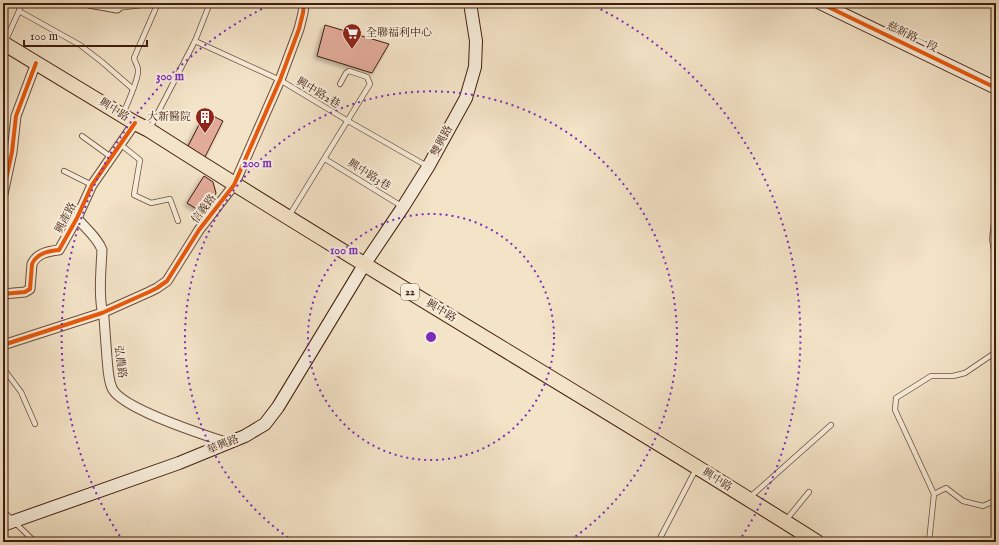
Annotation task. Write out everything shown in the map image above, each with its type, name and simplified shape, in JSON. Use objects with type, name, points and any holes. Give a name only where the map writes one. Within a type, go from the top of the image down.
[{"type":"main road","name":"雙興路","points":[[364,265],[428,167],[466,98],[475,67],[476,41],[470,3]]},
{"type":"main road","name":"慈新路一段","points":[[820,3],[996,88]]},
{"type":"main road","name":"興中路","points":[[4,43],[135,123],[149,130],[234,185],[697,467],[817,542]]},
{"type":"main road","name":"華興路","points":[[9,523],[179,463],[245,436],[264,424],[278,408],[364,265]]},
{"type":"street","points":[[89,3],[117,8]]},
{"type":"street","name":"信義路","points":[[3,345],[102,313],[158,288],[167,281],[199,230],[234,185],[280,80],[299,29],[304,3]]},
{"type":"street","points":[[3,194],[12,152],[16,116],[36,63]]},
{"type":"street","name":"興產路","points":[[3,294],[25,292],[30,289],[32,264],[34,260],[47,252],[59,250],[77,218],[92,185],[135,123]]},
{"type":"street","name":"弘農路","points":[[77,218],[96,240],[102,250],[100,288],[109,378],[112,390],[123,401],[143,411],[165,421],[228,443]]},
{"type":"lane","points":[[4,43],[19,11],[21,3]]},
{"type":"lane","points":[[117,8],[158,3],[210,4],[195,41],[149,130]]},
{"type":"lane","points":[[123,115],[138,72],[138,65],[134,61],[134,58],[158,3]]},
{"type":"lane","points":[[19,11],[80,45],[133,89]]},
{"type":"lane","name":"興中路2巷","points":[[195,41],[280,80],[428,167]]},
{"type":"lane","points":[[288,217],[370,84],[366,77],[349,71],[346,73],[340,84]]},
{"type":"lane","points":[[82,136],[111,157]]},
{"type":"lane","points":[[120,144],[140,160],[134,195],[151,203],[170,198],[178,221]]},
{"type":"lane","name":"興中路3巷","points":[[325,159],[403,207]]},
{"type":"lane","points":[[64,171],[92,185]]},
{"type":"lane","points":[[996,208],[992,239],[996,262]]},
{"type":"lane","points":[[929,542],[934,494],[895,410],[896,398],[931,376],[953,376],[965,373],[996,352]]},
{"type":"lane","points":[[3,368],[21,392],[35,424]]},
{"type":"lane","points":[[747,499],[832,425]]},
{"type":"lane","points":[[658,542],[697,467]]},
{"type":"lane","points":[[934,494],[946,488],[963,501],[983,506],[996,499]]},
{"type":"lane","points":[[785,522],[809,492]]},
{"type":"lane","points":[[3,510],[9,523],[35,542]]},
{"type":"building","name":"全聯福利中心","points":[[325,25],[389,44],[372,73],[317,56]]},
{"type":"building","name":"大新醫院","points":[[211,115],[223,121],[205,157],[187,148],[201,121],[208,119]]},
{"type":"building","points":[[204,176],[213,182],[216,193],[205,214],[187,203]]},
{"type":"cycle path","points":[[3,345],[102,313],[149,292],[167,281],[199,230],[234,185],[280,80],[299,29],[304,3]]},
{"type":"cycle path","points":[[820,3],[996,88]]},
{"type":"cycle path","points":[[3,194],[12,152],[16,116],[36,63]]},
{"type":"cycle path","points":[[3,294],[25,292],[30,289],[32,264],[34,260],[44,253],[59,250],[77,218],[92,185],[135,123]]},
{"type":"place","name":"全聯福利中心","points":[[352,50]]},
{"type":"place","name":"大新醫院","points":[[205,134]]}]
